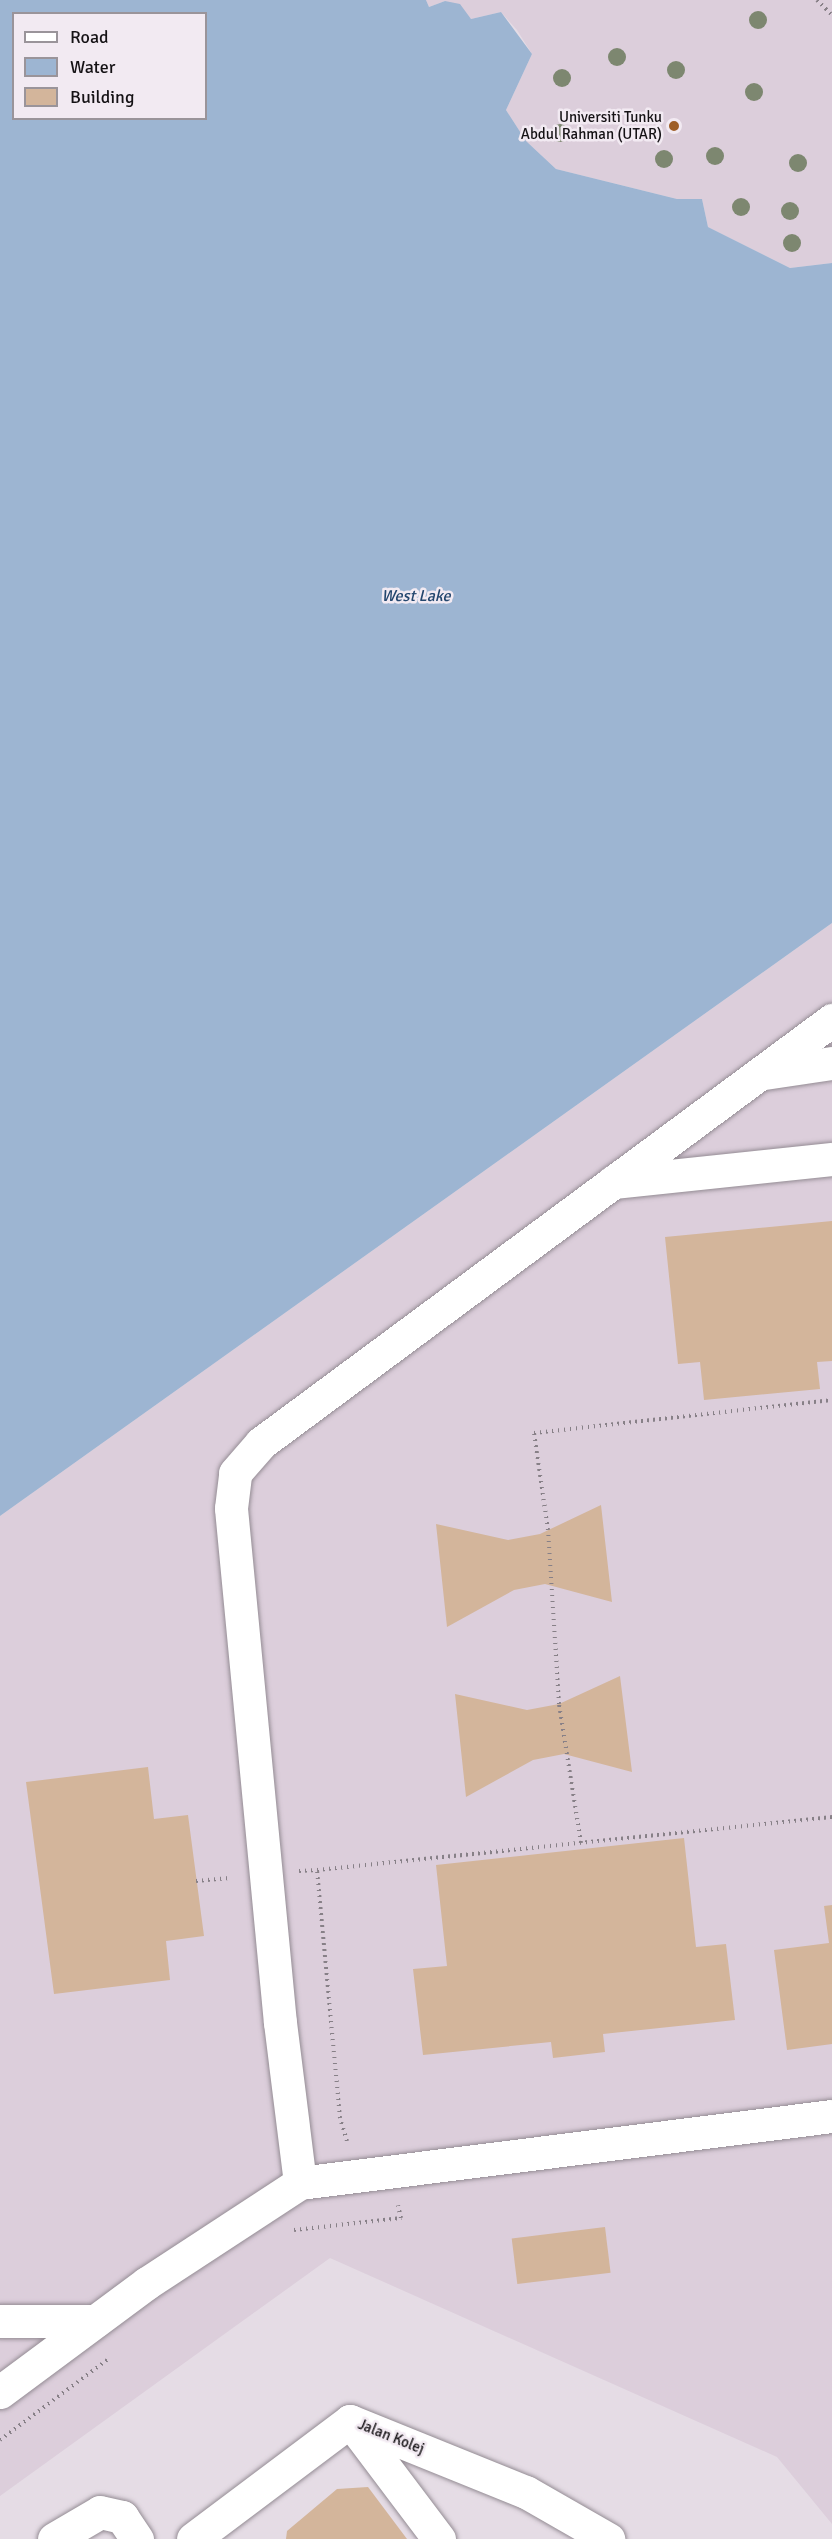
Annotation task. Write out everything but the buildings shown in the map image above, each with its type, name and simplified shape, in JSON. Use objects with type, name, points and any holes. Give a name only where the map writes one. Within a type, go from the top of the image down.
[{"type":"street","points":[[300,2183],[279,2023],[231,1508],[235,1473],[261,1443],[832,1020]]},
{"type":"street","points":[[760,1073],[832,1062]]},
{"type":"street","points":[[613,1182],[832,1160]]},
{"type":"street","points":[[0,2392],[95,2321],[300,2183],[832,2116]]},
{"type":"street","points":[[0,2321],[95,2321]]},
{"type":"street","points":[[350,2421],[439,2539]]},
{"type":"street","name":"Jalan Kolej","points":[[195,2539],[350,2421],[526,2492],[608,2539]]},
{"type":"street","points":[[54,2539],[100,2512],[122,2517],[137,2539]]},
{"type":"path","points":[[817,0],[832,15]]},
{"type":"path","points":[[580,1843],[559,1704],[548,1530],[534,1433],[832,1400]]},
{"type":"path","points":[[289,2231],[401,2218],[386,2161],[360,2156],[353,2150],[340,2118],[316,1870],[832,1817]]},
{"type":"path","points":[[0,2440],[115,2354]]},
{"type":"shaded area","name":"Universiti Tunku Abdul Rahman (UTAR)","points":[[426,0],[832,0],[832,263],[790,268],[708,227],[702,199],[677,199],[556,169],[526,141],[506,110],[532,54],[517,30],[501,12],[471,19],[445,1],[429,7]]},
{"type":"shaded area","points":[[832,923],[832,2524],[777,2457],[330,2258],[0,2496],[0,1516]]},
{"type":"water","name":"West Lake","points":[[0,0],[426,0],[429,7],[445,1],[460,4],[471,19],[501,12],[532,54],[506,110],[526,141],[556,169],[677,199],[702,199],[708,227],[790,268],[832,263],[832,923],[0,1516]]},
{"type":"place","name":"Universiti Tunku Abdul Rahman (UTAR)","points":[[674,126]]}]
